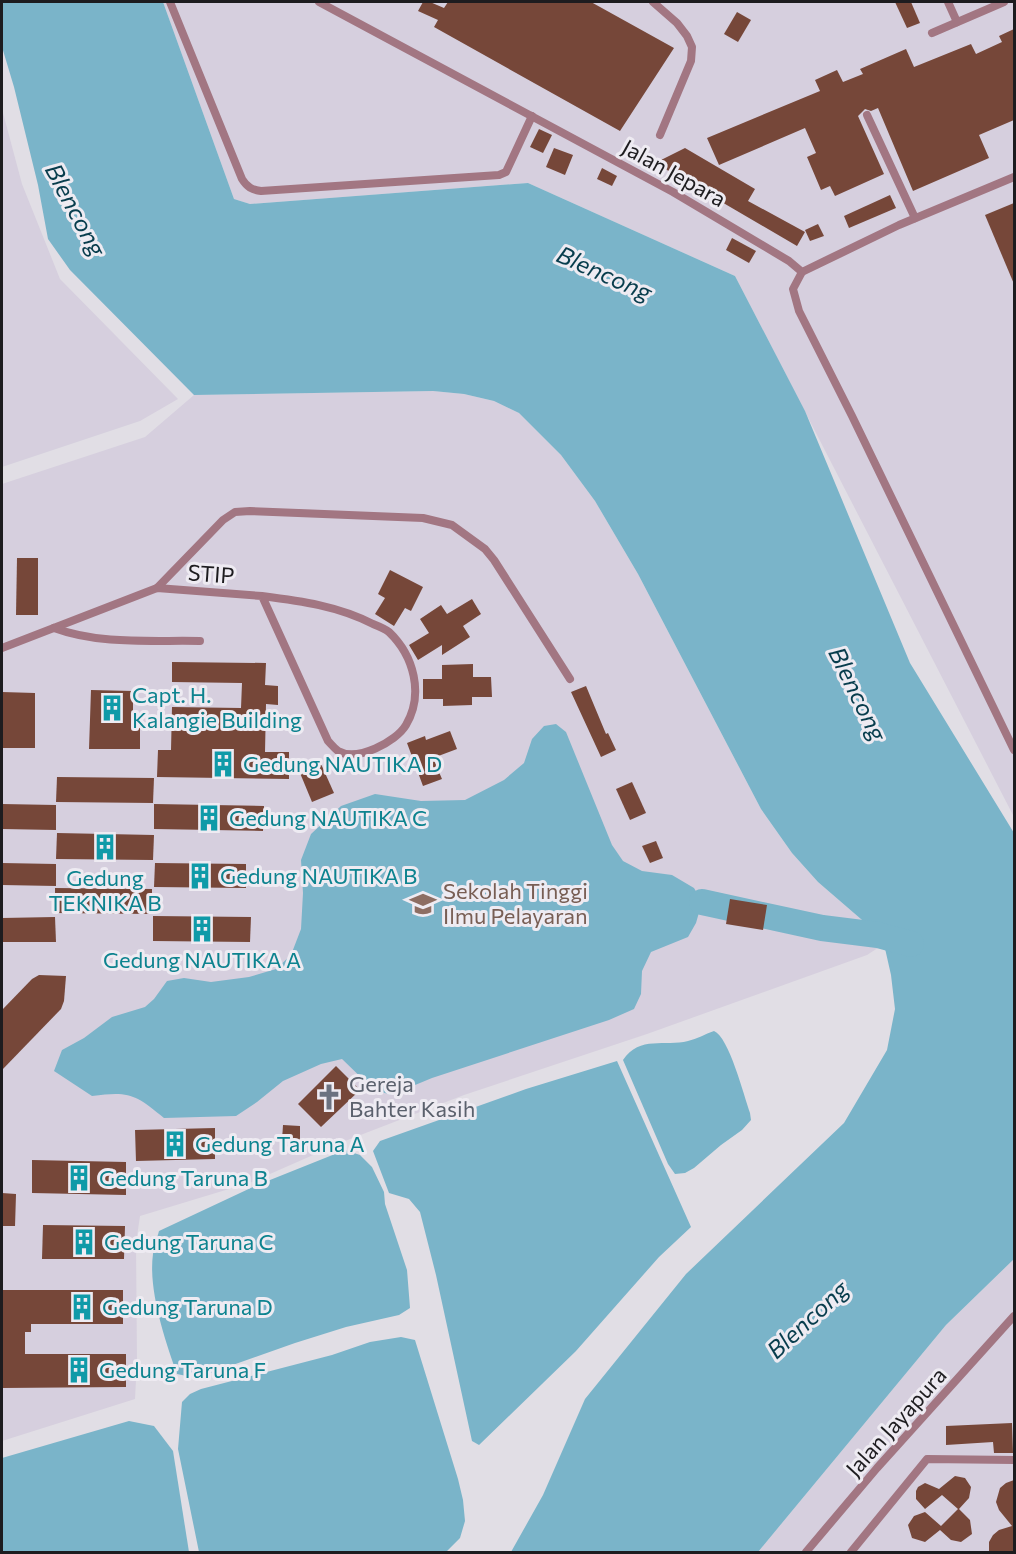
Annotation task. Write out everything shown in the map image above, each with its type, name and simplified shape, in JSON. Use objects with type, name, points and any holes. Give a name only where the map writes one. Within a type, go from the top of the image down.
[{"type":"lane","points":[[170,2],[242,179],[253,190],[499,175],[506,172],[532,116]]},
{"type":"lane","name":"Jalan Jepara","points":[[319,2],[673,192],[789,261],[802,272]]},
{"type":"lane","points":[[653,2],[677,23],[692,47],[691,61],[660,135]]},
{"type":"lane","points":[[948,2],[957,22]]},
{"type":"lane","points":[[932,33],[1004,2]]},
{"type":"lane","points":[[867,115],[915,218]]},
{"type":"lane","points":[[1014,177],[915,218],[802,272],[793,289],[799,311],[1014,750]]},
{"type":"lane","points":[[157,588],[223,520],[235,512],[250,510],[317,512],[433,520],[452,525],[485,549],[505,575],[570,679]]},
{"type":"lane","name":"STIP","points":[[2,648],[157,588],[262,596],[333,607],[388,631],[404,651],[414,671],[416,690],[414,703],[407,724],[397,736],[382,746],[364,752],[340,752],[333,747],[328,741],[262,596]]},
{"type":"lane","points":[[54,628],[75,636],[100,639],[200,641]]},
{"type":"lane","name":"Jalan Jayapura","points":[[806,1552],[1014,1317]]},
{"type":"lane","points":[[851,1552],[927,1459],[1014,1460]]},
{"type":"shaded area","points":[[163,2],[1014,2],[1014,817],[735,276],[528,183],[250,204],[234,199]]},
{"type":"shaded area","points":[[2,109],[22,184],[60,279],[178,399],[140,421],[2,467]]},
{"type":"shaded area","name":"Sekolah Tinggi Ilmu Pelayaran","points":[[433,391],[464,394],[494,401],[519,413],[561,455],[595,501],[638,574],[761,809],[792,853],[818,882],[869,926],[884,944],[867,955],[647,1034],[464,1095],[345,1141],[252,1182],[140,1216],[136,1243],[135,1399],[2,1441],[2,484],[145,437],[194,395]]},
{"type":"shaded area","points":[[1014,1259],[1014,1552],[758,1552],[946,1325]]},
{"type":"water","name":"Blencong","points":[[2,2],[163,2],[234,199],[250,204],[528,183],[735,276],[805,411],[910,663],[1014,833],[1014,1259],[946,1325],[758,1552],[511,1552],[543,1495],[585,1399],[686,1274],[844,1123],[887,1050],[895,1009],[884,944],[869,926],[818,882],[792,853],[761,809],[638,574],[595,501],[561,455],[519,413],[494,401],[464,394],[433,391],[194,395],[70,270],[48,239],[38,185],[2,47]]},
{"type":"water","points":[[556,724],[566,732],[612,845],[623,861],[642,871],[672,875],[694,888],[702,902],[696,923],[688,937],[651,952],[642,971],[641,994],[634,1009],[609,1020],[432,1078],[391,1095],[373,1089],[342,1059],[321,1064],[283,1081],[236,1116],[164,1118],[131,1096],[115,1094],[92,1096],[54,1071],[62,1050],[84,1038],[112,1017],[145,1007],[167,981],[184,978],[211,982],[249,977],[276,969],[291,955],[301,929],[303,893],[301,860],[311,834],[341,806],[375,794],[421,801],[465,800],[504,780],[524,763],[532,739],[544,726]]},
{"type":"water","points":[[714,1031],[720,1036],[730,1055],[751,1120],[742,1130],[694,1168],[685,1173],[675,1174],[668,1164],[623,1060],[637,1047],[653,1043],[679,1043]]},
{"type":"water","points":[[617,1061],[691,1227],[659,1257],[576,1351],[479,1445],[472,1441],[420,1212],[409,1199],[389,1193],[373,1151],[380,1141],[526,1089]]},
{"type":"water","points":[[345,1150],[360,1155],[372,1167],[384,1192],[385,1204],[407,1270],[410,1308],[399,1315],[346,1327],[196,1378],[177,1374],[155,1299],[152,1268],[159,1231],[255,1186]]},
{"type":"water","points":[[401,1337],[415,1340],[458,1479],[465,1521],[460,1538],[446,1552],[199,1552],[178,1449],[182,1402],[190,1394],[201,1389],[332,1355],[370,1342]]},
{"type":"water","points":[[129,1421],[154,1426],[173,1451],[189,1552],[2,1552],[2,1458]]},
{"type":"building","points":[[423,2],[430,2],[444,8],[448,2],[591,2],[674,48],[620,131],[434,27],[438,20],[418,11]]},
{"type":"building","points":[[895,2],[911,2],[920,23],[907,28]]},
{"type":"building","points":[[737,12],[751,20],[738,42],[724,34]]},
{"type":"building","points":[[1014,29],[1014,120],[979,135],[989,158],[913,191],[878,108],[871,111],[865,109],[858,116],[884,174],[835,196],[830,186],[821,190],[807,157],[816,153],[805,128],[719,165],[707,138],[820,91],[815,80],[837,70],[843,82],[863,74],[860,69],[906,49],[914,67],[971,44],[976,54],[1002,42],[999,36]]},
{"type":"building","points":[[539,129],[552,135],[543,153],[530,147]]},
{"type":"building","points":[[554,148],[573,155],[565,175],[546,167]]},
{"type":"building","points":[[685,148],[755,189],[748,201],[805,232],[797,246],[655,163]]},
{"type":"building","points":[[602,168],[617,176],[612,186],[597,179]]},
{"type":"building","points":[[890,195],[896,208],[849,228],[844,216]]},
{"type":"building","points":[[1014,203],[1014,284],[985,215]]},
{"type":"building","points":[[818,224],[824,236],[810,241],[805,230]]},
{"type":"building","points":[[732,238],[756,251],[749,263],[726,250]]},
{"type":"building","points":[[17,558],[38,558],[38,615],[16,615]]},
{"type":"building","points":[[390,570],[423,587],[411,611],[405,608],[394,626],[375,614],[385,598],[378,594]]},
{"type":"building","points":[[472,599],[481,614],[463,626],[470,637],[442,655],[442,645],[418,660],[409,645],[429,633],[420,619],[441,605],[447,614]]},
{"type":"building","points":[[172,662],[266,663],[265,685],[278,686],[278,705],[266,704],[265,752],[289,752],[289,779],[157,777],[158,750],[171,750],[172,707],[241,708],[242,683],[172,682]]},
{"type":"building","points":[[473,664],[473,677],[491,677],[492,697],[472,697],[472,705],[443,706],[443,699],[423,699],[423,679],[442,679],[442,665]]},
{"type":"building","points":[[586,686],[606,734],[608,733],[616,750],[601,757],[571,692]]},
{"type":"building","name":"Capt. H. Kalangie Building","points":[[91,690],[133,691],[133,724],[140,725],[140,749],[89,749]]},
{"type":"building","points":[[2,692],[35,693],[35,748],[2,748]]},
{"type":"building","points":[[450,731],[457,749],[433,758],[442,779],[423,786],[407,743],[425,736],[426,740]]},
{"type":"building","points":[[321,764],[334,793],[312,802],[300,773]]},
{"type":"building","points":[[57,777],[154,778],[153,803],[56,802]]},
{"type":"building","points":[[632,782],[646,813],[630,820],[616,789]]},
{"type":"building","points":[[2,804],[56,805],[56,830],[2,829]]},
{"type":"building","name":"Gedung NAUTIKA C","points":[[154,804],[264,806],[263,831],[154,829]]},
{"type":"building","name":"Gedung TEKNIKA B","points":[[57,833],[154,835],[153,860],[56,859]]},
{"type":"building","points":[[656,841],[663,858],[650,863],[642,846]]},
{"type":"building","points":[[2,863],[56,864],[56,886],[2,885]]},
{"type":"building","name":"Gedung NAUTIKA B","points":[[155,863],[246,864],[246,888],[154,887]]},
{"type":"building","points":[[55,888],[152,889],[152,914],[55,913]]},
{"type":"building","points":[[730,899],[767,905],[763,930],[726,924]]},
{"type":"building","name":"Gedung NAUTIKA A","points":[[153,916],[251,917],[250,942],[153,941]]},
{"type":"building","points":[[55,917],[56,942],[2,942],[2,918]]},
{"type":"building","points":[[39,975],[66,976],[61,1009],[2,1070],[2,1010],[32,979]]},
{"type":"building","name":"Gereja Bahter Kasih","points":[[336,1066],[360,1090],[321,1127],[298,1104]]},
{"type":"building","points":[[283,1125],[300,1126],[300,1140],[282,1140]]},
{"type":"building","name":"Gedung Taruna A","points":[[215,1128],[215,1159],[136,1161],[135,1130]]},
{"type":"building","name":"Gedung Taruna B","points":[[32,1160],[126,1162],[126,1195],[32,1193]]},
{"type":"building","points":[[2,1193],[16,1194],[15,1226],[2,1226]]},
{"type":"building","name":"Gedung Taruna C","points":[[43,1225],[125,1226],[124,1259],[42,1259]]},
{"type":"building","points":[[2,1290],[123,1290],[123,1324],[31,1324],[31,1332],[25,1332],[25,1354],[126,1354],[126,1387],[2,1388]]},
{"type":"building","points":[[1012,1423],[1013,1453],[994,1453],[993,1442],[946,1445],[946,1426]]},
{"type":"building","points":[[955,1476],[965,1478],[971,1487],[969,1498],[959,1509],[970,1520],[972,1534],[961,1542],[951,1540],[940,1530],[925,1542],[912,1538],[908,1525],[914,1516],[925,1512],[941,1526],[958,1509],[942,1495],[925,1509],[916,1499],[918,1487],[925,1483],[939,1489]]},
{"type":"building","points":[[1014,1480],[1014,1552],[989,1552],[989,1542],[993,1535],[999,1530],[1012,1526],[999,1510],[996,1502],[1000,1488]]},
{"type":"waterway","points":[[702,902],[822,928],[878,935],[911,944]]},
{"type":"place","name":"Capt. H. Kalangie Building","points":[[112,708]]},
{"type":"place","name":"Gedung NAUTIKA D","points":[[223,764]]},
{"type":"place","name":"Gedung NAUTIKA C","points":[[209,818]]},
{"type":"place","name":"Gedung TEKNIKA B","points":[[105,847]]},
{"type":"place","name":"Gedung NAUTIKA B","points":[[200,876]]},
{"type":"place","name":"Sekolah Tinggi Ilmu Pelayaran","points":[[423,904]]},
{"type":"place","name":"Gedung NAUTIKA A","points":[[202,929]]},
{"type":"place","name":"Gereja Bahter Kasih","points":[[329,1097]]},
{"type":"place","name":"Gedung Taruna A","points":[[175,1144]]},
{"type":"place","name":"Gedung Taruna B","points":[[79,1178]]},
{"type":"place","name":"Gedung Taruna C","points":[[84,1242]]},
{"type":"place","name":"Gedung Taruna D","points":[[82,1307]]},
{"type":"place","name":"Gedung Taruna F","points":[[79,1370]]}]
